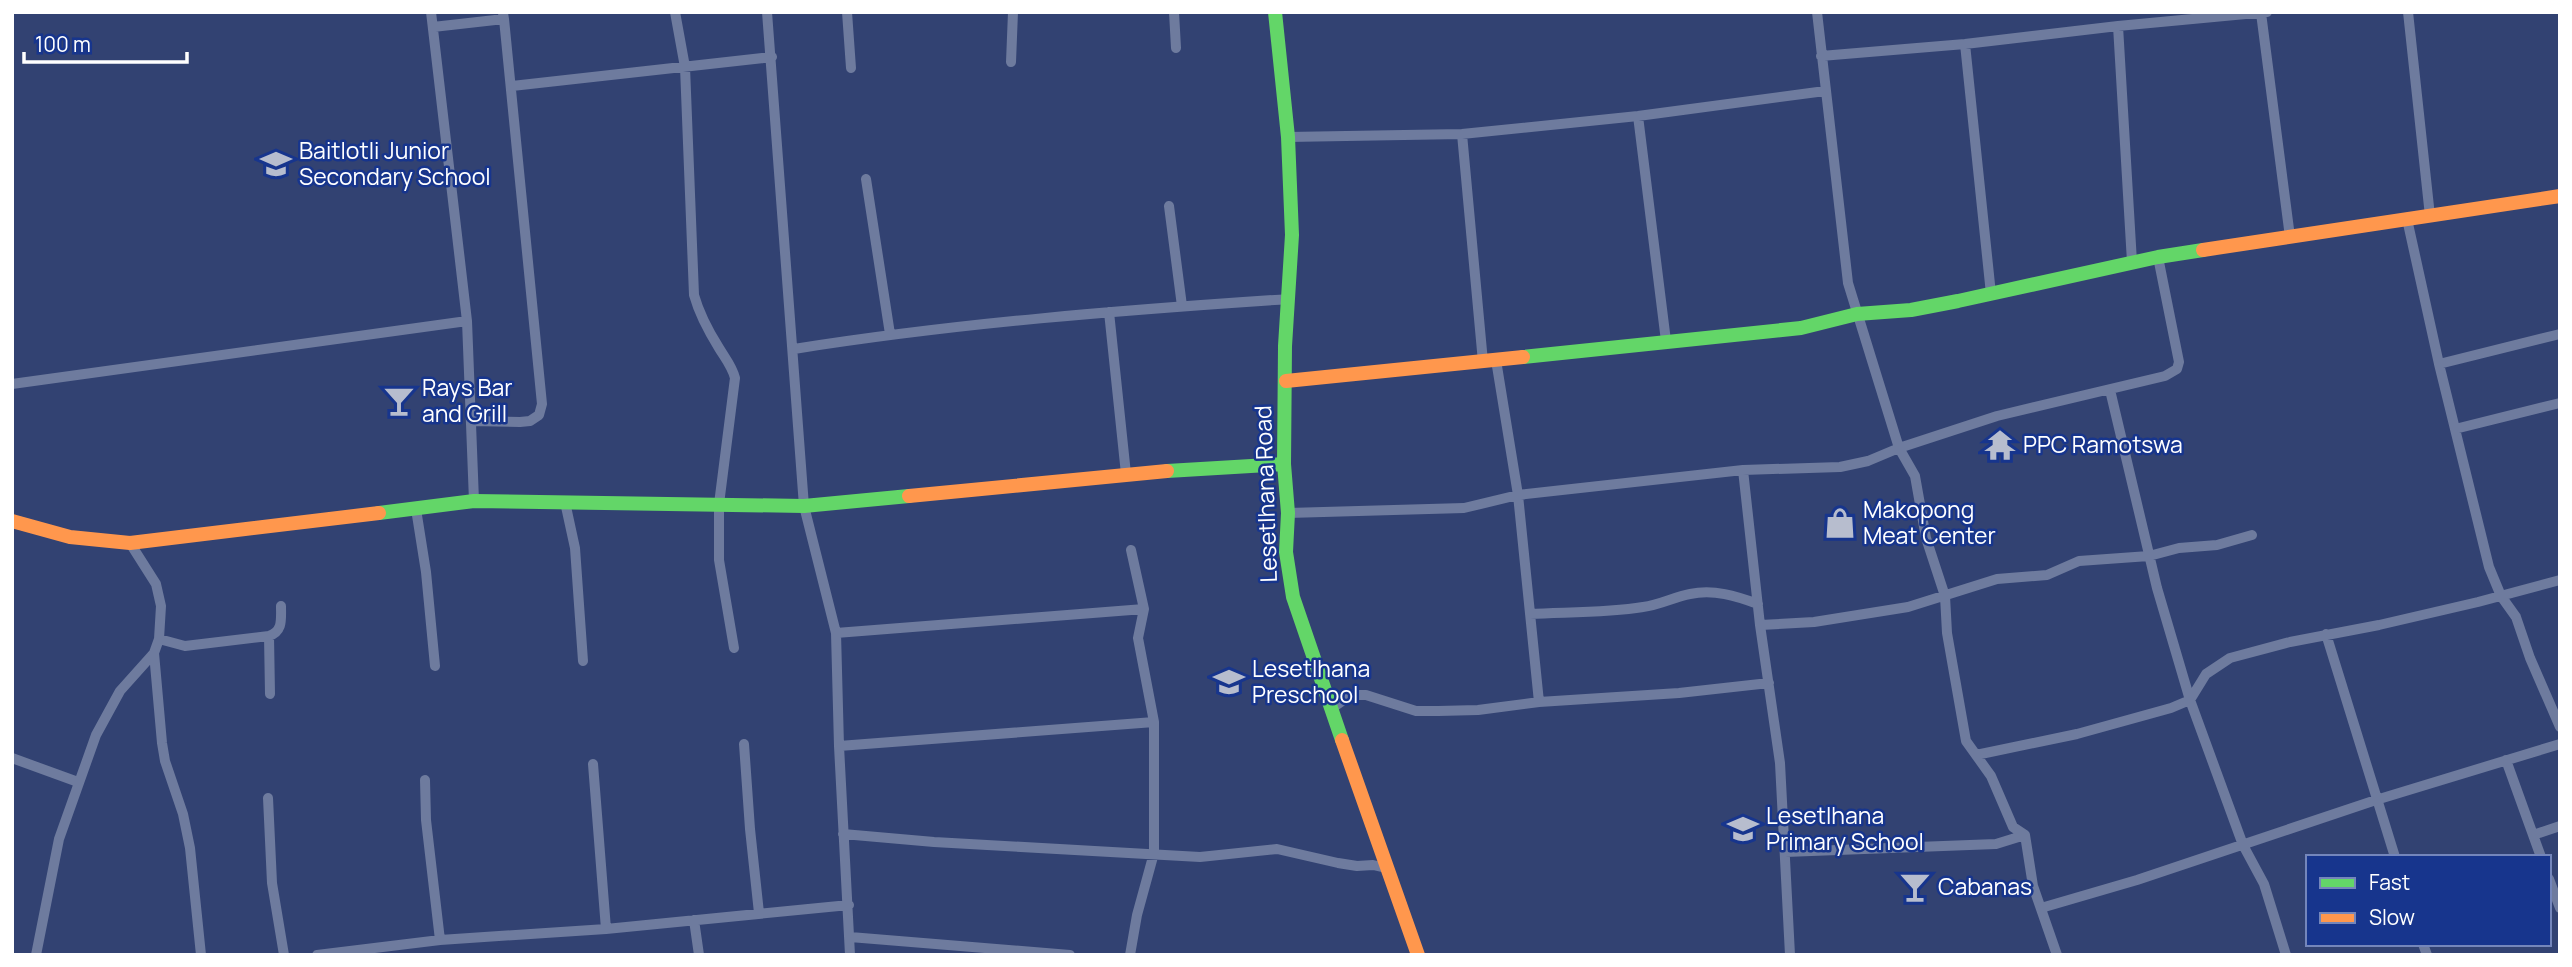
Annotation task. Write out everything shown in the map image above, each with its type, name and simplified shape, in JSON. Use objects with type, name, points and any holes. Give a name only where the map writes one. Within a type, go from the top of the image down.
[{"type":"street","points":[[431,12],[467,321],[474,501]]},
{"type":"street","points":[[675,12],[685,67],[694,295],[736,377],[719,504],[720,570],[734,648]]},
{"type":"street","points":[[767,12],[804,506],[836,633],[850,955]]},
{"type":"street","points":[[847,12],[851,68]]},
{"type":"street","points":[[1011,62],[1013,12]]},
{"type":"street","points":[[1174,12],[1176,48]]},
{"type":"street","name":"Lesetlhana Road","points":[[1275,12],[1288,137],[1292,235],[1285,346],[1284,464],[1288,513],[1286,552],[1293,597],[1418,955]]},
{"type":"street","points":[[1816,12],[1846,268],[1857,314],[1899,448],[1915,476],[1926,538],[1945,596],[1947,633],[1962,730],[1966,741],[1991,776],[2012,827],[2025,835],[2033,886],[2057,955]]},
{"type":"street","points":[[1821,56],[1965,44],[2267,12]]},
{"type":"street","points":[[2408,12],[2430,216]]},
{"type":"street","points":[[2261,13],[2290,237]]},
{"type":"street","points":[[433,27],[503,16],[512,86],[542,404],[539,415],[530,421],[472,421]]},
{"type":"street","points":[[2119,26],[2132,262]]},
{"type":"street","points":[[1965,44],[1991,294]]},
{"type":"street","points":[[512,86],[772,57]]},
{"type":"street","points":[[1288,137],[1462,134],[1638,116],[1825,91]]},
{"type":"street","points":[[1638,116],[1666,341]]},
{"type":"street","points":[[1462,134],[1490,361],[1518,495],[1539,702]]},
{"type":"street","points":[[866,178],[890,334]]},
{"type":"street","points":[[1286,381],[1801,328],[1857,314],[1911,310],[2158,257],[2560,196]]},
{"type":"street","points":[[1169,206],[1182,306]]},
{"type":"street","points":[[2407,219],[2439,364],[2489,567],[2501,596],[2516,617],[2530,658],[2560,727]]},
{"type":"street","points":[[1288,513],[1464,508],[1518,495],[1743,470],[1840,467],[1868,461],[1997,416],[2165,376],[2177,369],[2179,362],[2158,257]]},
{"type":"street","points":[[794,349],[890,334],[1109,312],[1289,299]]},
{"type":"street","points":[[1109,312],[1126,474]]},
{"type":"street","points":[[12,384],[467,321]]},
{"type":"street","points":[[2439,364],[2560,334]]},
{"type":"street","points":[[2110,390],[2149,556],[2190,700],[2242,845],[2264,884],[2286,955]]},
{"type":"street","points":[[2455,429],[2560,403]]},
{"type":"street","points":[[12,521],[53,535],[88,541],[130,543],[474,501],[804,506],[1126,474],[1284,464]]},
{"type":"street","points":[[1743,470],[1760,625],[1780,763],[1790,955]]},
{"type":"street","points":[[565,502],[575,548],[583,661]]},
{"type":"street","points":[[416,509],[436,666]]},
{"type":"street","points":[[1760,625],[1857,616],[1908,607],[1997,579],[2047,575],[2082,560],[2149,556],[2179,548],[2217,545],[2252,535]]},
{"type":"street","points":[[36,955],[59,839],[78,782],[108,710],[120,691],[154,653],[159,639],[161,606],[156,584],[130,543]]},
{"type":"street","points":[[1130,955],[1137,915],[1154,853],[1154,722],[1138,638],[1143,608],[1131,550]]},
{"type":"street","points":[[1976,755],[2153,715],[2190,700],[2206,674],[2230,658],[2326,634],[2379,625],[2560,580]]},
{"type":"street","points":[[1530,614],[1642,608],[1666,603],[1687,594],[1708,592],[1734,595],[1758,604]]},
{"type":"street","points":[[159,639],[185,646],[269,636],[276,633],[280,627],[281,606]]},
{"type":"street","points":[[836,633],[1143,608]]},
{"type":"street","points":[[2326,634],[2394,855]]},
{"type":"street","points":[[269,636],[270,694]]},
{"type":"street","points":[[154,653],[162,743],[190,848],[198,950],[201,955]]},
{"type":"street","points":[[1331,709],[1351,695],[1366,695],[1416,711],[1478,710],[1539,702],[1679,693],[1769,683]]},
{"type":"street","points":[[839,746],[1154,722]]},
{"type":"street","points":[[744,744],[759,913]]},
{"type":"street","points":[[2041,908],[2137,880],[2376,800],[2560,744]]},
{"type":"street","points":[[12,758],[78,782]]},
{"type":"street","points":[[2506,761],[2540,855]]},
{"type":"street","points":[[593,764],[606,929]]},
{"type":"street","points":[[425,780],[426,820],[440,940]]},
{"type":"street","points":[[268,798],[272,883],[284,955]]},
{"type":"street","points":[[2533,835],[2560,826]]},
{"type":"street","points":[[843,834],[1212,857],[1277,849],[1338,863],[1373,865],[1386,869]]},
{"type":"street","points":[[1785,852],[1996,844],[2025,835]]},
{"type":"street","points":[[2551,884],[2560,908]]},
{"type":"street","points":[[317,955],[408,949],[440,940],[606,929],[849,905]]},
{"type":"street","points":[[694,920],[699,955]]},
{"type":"street","points":[[850,937],[1070,955]]},
{"type":"traffic: fast","points":[[1275,12],[1288,137],[1292,235],[1285,346],[1284,464],[1288,513],[1286,552],[1293,597],[1342,740]]},
{"type":"traffic: fast","points":[[1523,357],[1801,328],[1857,314],[1911,310],[1958,301],[2158,257],[2203,250]]},
{"type":"traffic: fast","points":[[1167,471],[1284,464]]},
{"type":"traffic: fast","points":[[379,513],[474,501],[804,506],[909,496]]},
{"type":"traffic: slow","points":[[2203,250],[2560,196]]},
{"type":"traffic: slow","points":[[1286,381],[1523,357]]},
{"type":"traffic: slow","points":[[909,496],[1167,471]]},
{"type":"traffic: slow","points":[[12,521],[70,537],[130,543],[379,513]]},
{"type":"traffic: slow","points":[[1342,740],[1418,955]]},
{"type":"place","name":"Baitlotli Junior Secondary School","points":[[276,164]]},
{"type":"place","name":"Rays Bar and Grill","points":[[399,401]]},
{"type":"place","name":"PPC Ramotswa","points":[[2000,445]]},
{"type":"place","name":"Makopong Meat Center","points":[[1840,523]]},
{"type":"place","name":"Lesetlhana Preschool","points":[[1229,682]]},
{"type":"place","name":"Lesetlhana Primary School","points":[[1743,829]]},
{"type":"place","name":"Cabanas","points":[[1915,887]]}]
